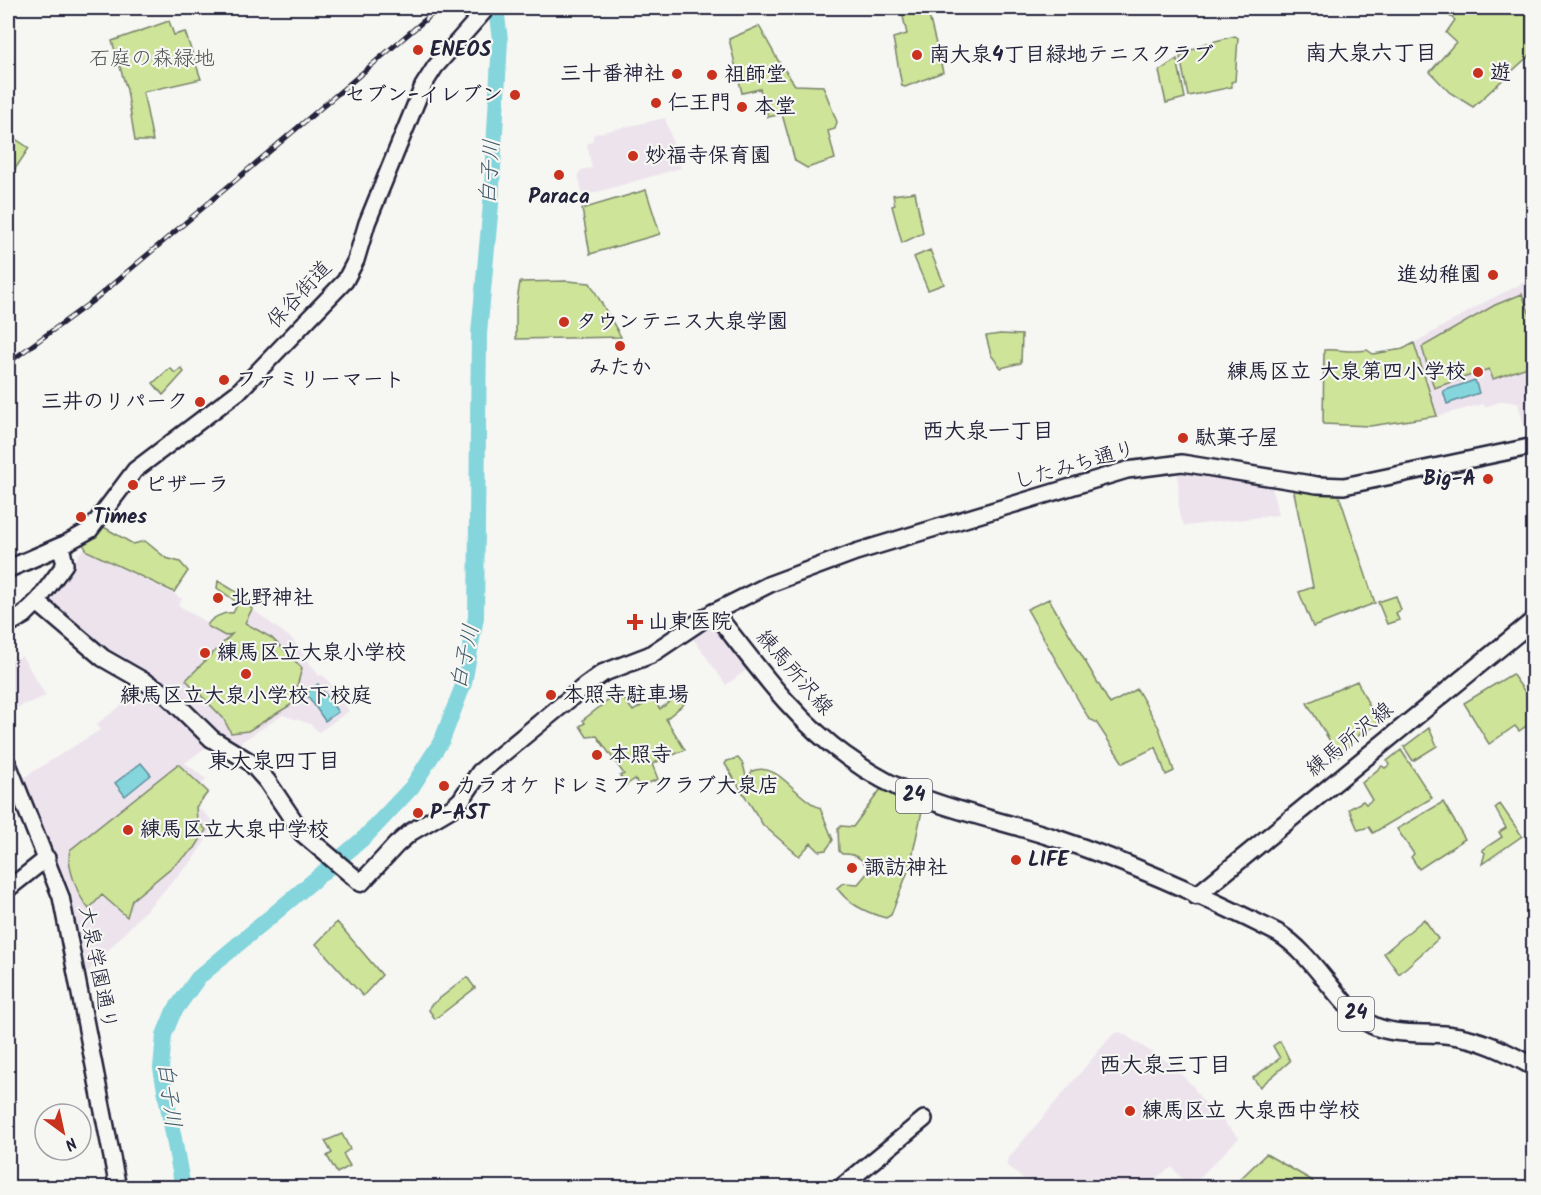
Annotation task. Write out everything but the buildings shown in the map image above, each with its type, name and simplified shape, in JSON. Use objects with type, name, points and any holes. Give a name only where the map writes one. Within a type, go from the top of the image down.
[{"type":"main road","points":[[8,569],[61,546]]},
{"type":"main road","points":[[8,624],[24,615],[37,602],[103,658],[166,694],[212,739],[250,762],[267,781],[302,833],[361,883],[396,845],[457,804],[480,772],[585,686],[603,673],[650,655],[714,612]]},
{"type":"main road","name":"練馬所沢線","points":[[714,612],[795,713],[826,742],[866,770],[926,801],[1078,846],[1288,938],[1306,953],[1355,1012],[1369,1024],[1391,1030],[1466,1038],[1500,1049],[1533,1067]]},
{"type":"main road","name":"練馬所沢線","points":[[1196,896],[1533,620]]},
{"type":"street","name":"保谷街道","points":[[61,546],[90,530],[127,478],[141,464],[238,392],[345,281],[355,261],[367,223],[423,86],[441,59],[487,8]]},
{"type":"street","name":"したみち通り","points":[[714,612],[771,584],[856,552],[1127,470],[1182,463],[1317,485],[1344,486],[1533,446]]},
{"type":"street","points":[[37,602],[65,564],[61,546]]},
{"type":"street","name":"大泉学園通り","points":[[8,764],[47,858],[65,912],[118,1188]]},
{"type":"street","points":[[8,889],[47,858]]},
{"type":"street","points":[[840,1188],[924,1119]]},
{"type":"shaded area","name":"妙福寺保育園","points":[[665,118],[681,168],[583,196],[578,174],[581,170],[592,168],[587,144],[592,142],[594,134]]},
{"type":"shaded area","name":"練馬区立 大泉第四小学校","points":[[1533,278],[1533,440],[1528,442],[1518,403],[1502,401],[1485,407],[1483,404],[1437,416],[1414,343],[1485,302]]},
{"type":"shaded area","points":[[1183,468],[1271,483],[1278,515],[1185,526],[1179,515],[1178,473]]},
{"type":"shaded area","name":"練馬区立大泉小学校","points":[[83,549],[174,594],[182,599],[178,605],[207,623],[207,626],[250,616],[252,609],[292,639],[319,676],[323,675],[333,687],[349,711],[319,732],[310,724],[283,715],[235,746],[217,734],[172,691],[142,671],[115,658],[57,611],[50,596]]},
{"type":"shaded area","points":[[712,622],[749,668],[726,685],[690,634]]},
{"type":"shaded area","points":[[22,656],[46,696],[8,711],[8,662]]},
{"type":"shaded area","name":"練馬区立大泉中学校","points":[[144,688],[150,690],[209,745],[185,763],[206,779],[202,784],[210,792],[198,807],[216,824],[192,861],[87,973],[70,890],[23,778],[100,730],[97,724]]},
{"type":"shaded area","name":"練馬区立 大泉西中学校","points":[[1120,1032],[1169,1063],[1192,1085],[1202,1100],[1239,1138],[1191,1186],[1187,1185],[1172,1167],[1143,1187],[1034,1187],[1007,1166],[1007,1160],[1113,1034]]},
{"type":"green space","name":"南大泉4丁目緑地テニスクラブ","points":[[901,8],[927,8],[943,72],[905,87],[902,86],[893,38],[907,34]]},
{"type":"green space","points":[[1438,8],[1533,8],[1533,52],[1473,107],[1449,92],[1430,72],[1456,42],[1446,33],[1455,20]]},
{"type":"green space","name":"石庭の森緑地","points":[[169,21],[174,35],[185,32],[201,79],[143,92],[153,141],[135,141],[127,90],[112,41]]},
{"type":"green space","points":[[759,26],[795,85],[823,86],[837,122],[835,129],[828,131],[835,159],[807,168],[795,161],[782,114],[768,117],[760,89],[742,93],[729,39]]},
{"type":"green space","points":[[1235,36],[1238,38],[1235,81],[1231,82],[1232,87],[1188,96],[1180,57],[1200,45]]},
{"type":"green space","points":[[1177,59],[1185,98],[1166,103],[1159,71]]},
{"type":"green space","points":[[8,134],[29,148],[15,169],[8,166]]},
{"type":"green space","name":"タウンテニス大泉学園","points":[[646,190],[660,234],[590,254],[582,209]]},
{"type":"green space","points":[[915,192],[923,233],[902,243],[892,206],[895,205],[893,195]]},
{"type":"green space","points":[[930,250],[944,284],[928,290],[914,257]]},
{"type":"green space","name":"タウンテニス大泉学園","points":[[520,282],[590,283],[621,337],[516,339],[516,307]]},
{"type":"green space","points":[[1522,294],[1533,322],[1533,365],[1493,379],[1489,369],[1434,388],[1422,347],[1495,305]]},
{"type":"green space","points":[[1022,335],[1021,363],[1001,368],[991,355],[986,336]]},
{"type":"green space","points":[[1414,343],[1437,416],[1370,426],[1323,424],[1324,350],[1367,350],[1373,354],[1403,349]]},
{"type":"green space","points":[[170,368],[175,373],[181,368],[184,372],[163,395],[153,383]]},
{"type":"green space","points":[[1293,487],[1338,492],[1375,603],[1313,627],[1299,592],[1313,587]]},
{"type":"green space","points":[[102,526],[133,544],[145,541],[166,558],[180,562],[188,571],[174,592],[87,551],[83,544]]},
{"type":"green space","name":"練馬区立大泉小学校下校庭","points":[[218,581],[240,594],[252,609],[245,623],[272,638],[302,668],[296,690],[302,698],[248,731],[231,733],[223,718],[186,680],[232,634],[225,636],[207,626],[218,616],[233,613],[238,603],[217,588]]},
{"type":"green space","points":[[1396,596],[1401,610],[1396,613],[1399,620],[1387,624],[1378,602]]},
{"type":"green space","points":[[1049,599],[1110,704],[1137,689],[1159,728],[1174,771],[1166,775],[1156,747],[1123,763],[1096,722],[1089,719],[1027,609]]},
{"type":"green space","points":[[1512,674],[1533,703],[1533,721],[1519,731],[1515,726],[1489,744],[1464,703]]},
{"type":"green space","points":[[1357,681],[1375,717],[1381,720],[1366,733],[1364,730],[1339,756],[1307,703]]},
{"type":"green space","points":[[619,692],[633,711],[652,699],[660,709],[676,697],[684,704],[666,719],[685,750],[652,764],[658,779],[640,787],[635,779],[626,785],[620,776],[624,774],[597,736],[587,737],[580,726],[585,723],[583,720]]},
{"type":"green space","points":[[1429,728],[1437,746],[1413,761],[1404,747]]},
{"type":"green space","points":[[1401,750],[1432,798],[1373,833],[1369,827],[1358,830],[1349,809],[1363,801],[1366,804],[1372,800],[1362,783],[1382,766],[1385,768],[1389,765],[1387,761]]},
{"type":"green space","points":[[738,758],[743,764],[747,780],[752,771],[762,769],[770,771],[779,775],[820,808],[833,840],[826,850],[819,851],[811,843],[799,856],[763,825],[725,764],[727,761]]},
{"type":"green space","points":[[178,764],[208,792],[196,807],[197,820],[206,830],[195,848],[132,900],[127,917],[102,895],[89,909],[74,881],[70,850]]},
{"type":"green space","points":[[881,789],[919,806],[922,811],[910,866],[891,915],[886,918],[858,907],[837,888],[843,883],[858,884],[869,871],[858,858],[839,851],[838,829],[841,826],[853,827]]},
{"type":"green space","points":[[1443,802],[1465,839],[1419,869],[1411,857],[1414,854],[1397,829]]},
{"type":"green space","points":[[1500,804],[1522,836],[1482,864],[1485,853],[1482,850],[1502,837],[1499,832],[1506,828],[1495,808]]},
{"type":"green space","points":[[1424,919],[1438,939],[1399,974],[1384,953]]},
{"type":"green space","points":[[337,922],[382,975],[363,996],[316,944]]},
{"type":"green space","points":[[467,977],[475,988],[435,1019],[429,1010],[430,1006]]},
{"type":"green space","points":[[1280,1041],[1290,1061],[1260,1087],[1253,1078],[1280,1058],[1273,1046]]},
{"type":"green space","points":[[342,1134],[350,1149],[343,1154],[350,1166],[337,1173],[327,1156],[332,1153],[325,1141]]},
{"type":"green space","points":[[1266,1154],[1313,1181],[1307,1187],[1232,1187]]},
{"type":"water","points":[[1475,380],[1479,393],[1447,404],[1443,391]]},
{"type":"water","points":[[318,684],[338,712],[325,721],[306,693]]},
{"type":"water","points":[[141,763],[151,775],[125,796],[115,783]]},
{"type":"waterway","name":"白子川","points":[[183,1188],[161,1068],[164,1035],[173,1013],[198,978],[365,837],[412,787],[442,740],[464,683],[476,617],[479,334],[491,204],[500,40],[496,8]]},
{"type":"railway","points":[[8,363],[94,300],[439,8]]},
{"type":"place","name":"ENEOS","points":[[418,50]]},
{"type":"place","name":"南大泉4丁目緑地テニスクラブ","points":[[917,55]]},
{"type":"place","name":"遊","points":[[1478,73]]},
{"type":"place","name":"三十番神社","points":[[677,74]]},
{"type":"place","name":"祖師堂","points":[[712,75]]},
{"type":"place","name":"セブン-イレブン","points":[[515,95]]},
{"type":"place","name":"仁王門","points":[[656,103]]},
{"type":"place","name":"本堂","points":[[742,107]]},
{"type":"place","name":"妙福寺保育園","points":[[633,156]]},
{"type":"place","name":"Paraca","points":[[559,175]]},
{"type":"place","name":"進幼稚園","points":[[1493,275]]},
{"type":"place","name":"タウンテニス大泉学園","points":[[564,322]]},
{"type":"place","name":"みたか","points":[[620,346]]},
{"type":"place","name":"練馬区立 大泉第四小学校","points":[[1478,372]]},
{"type":"place","name":"ファミリーマート","points":[[224,380]]},
{"type":"place","name":"三井のリパーク","points":[[200,402]]},
{"type":"place","name":"駄菓子屋","points":[[1183,438]]},
{"type":"place","name":"Big-A","points":[[1488,479]]},
{"type":"place","name":"ピザーラ","points":[[133,485]]},
{"type":"place","name":"Times","points":[[81,517]]},
{"type":"place","name":"北野神社","points":[[218,598]]},
{"type":"place","name":"山東医院","points":[[635,622]]},
{"type":"place","name":"練馬区立大泉小学校","points":[[205,653]]},
{"type":"place","name":"練馬区立大泉小学校下校庭","points":[[246,674]]},
{"type":"place","name":"本照寺駐車場","points":[[551,695]]},
{"type":"place","name":"本照寺","points":[[597,755]]},
{"type":"place","name":"カラオケ ドレミファクラブ大泉店","points":[[444,786]]},
{"type":"place","name":"P-AST","points":[[418,813]]},
{"type":"place","name":"練馬区立大泉中学校","points":[[128,830]]},
{"type":"place","name":"LIFE","points":[[1016,860]]},
{"type":"place","name":"諏訪神社","points":[[852,868]]},
{"type":"place","name":"練馬区立 大泉西中学校","points":[[1130,1111]]},
{"type":"district","name":"南大泉六丁目","points":[[1371,54]]},
{"type":"district","name":"西大泉一丁目","points":[[988,432]]},
{"type":"district","name":"東大泉四丁目","points":[[274,762]]},
{"type":"district","name":"西大泉三丁目","points":[[1165,1066]]}]
